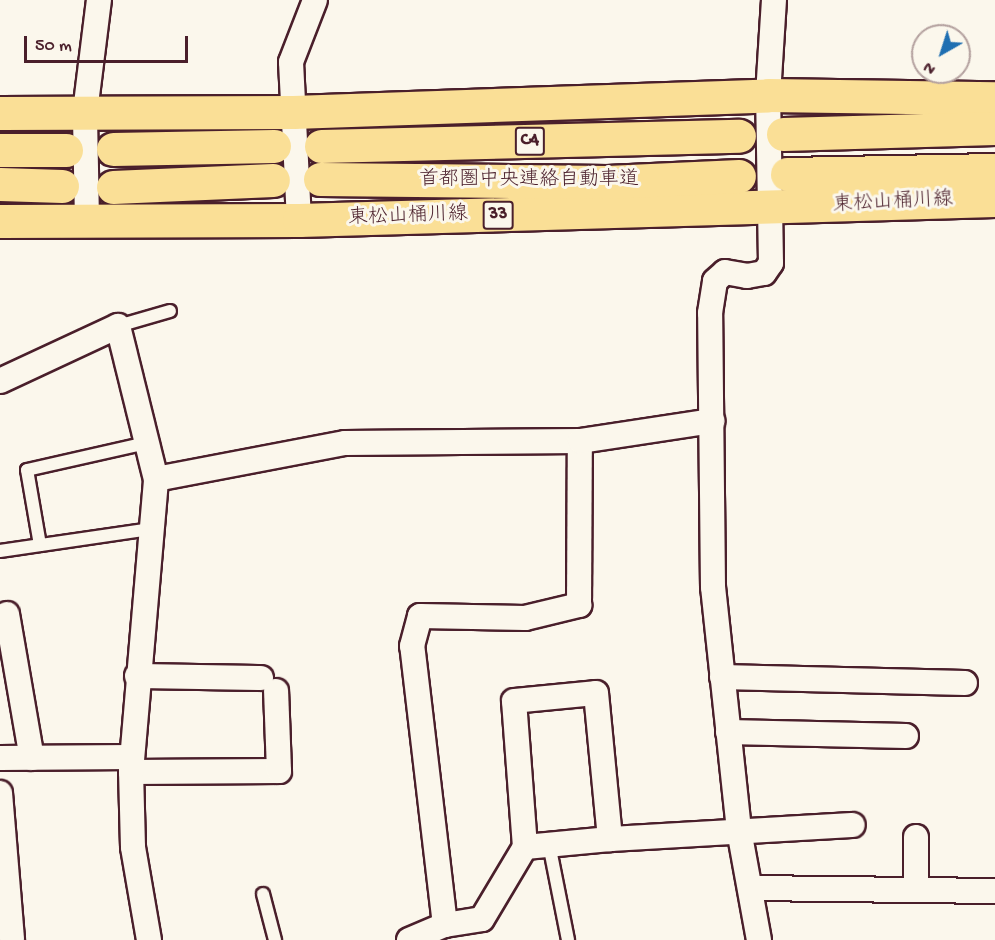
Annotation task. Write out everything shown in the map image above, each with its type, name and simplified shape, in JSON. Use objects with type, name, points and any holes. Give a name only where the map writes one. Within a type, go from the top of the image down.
[{"type":"main road","points":[[0,113],[293,112],[768,95],[986,101]]},
{"type":"main road","points":[[783,134],[995,129]]},
{"type":"main road","name":"首都圏中央連絡自動車道","points":[[321,146],[739,136]]},
{"type":"main road","points":[[113,149],[274,147]]},
{"type":"main road","points":[[0,150],[66,150]]},
{"type":"main road","points":[[787,174],[995,170]]},
{"type":"main road","name":"首都圏中央連絡自動車道","points":[[320,179],[607,182],[739,176]]},
{"type":"main road","points":[[113,187],[273,180]]},
{"type":"main road","points":[[0,184],[62,186]]},
{"type":"main road","name":"東松山桶川線","points":[[0,221],[299,220],[995,200]]},
{"type":"street","points":[[87,221],[85,112],[99,0]]},
{"type":"street","points":[[299,220],[291,62],[315,0]]},
{"type":"street","points":[[759,940],[739,830],[713,587],[710,313],[715,280],[725,272],[747,276],[764,273],[771,263],[772,206],[768,95],[774,0]]},
{"type":"street","points":[[0,381],[118,326],[156,479],[137,676],[132,764],[133,847],[149,940]]},
{"type":"street","points":[[156,479],[345,443],[580,441],[712,421]]},
{"type":"street","points":[[445,925],[412,646],[420,616],[525,618],[579,605],[580,441]]},
{"type":"street","points":[[7,614],[33,758]]},
{"type":"street","points":[[0,758],[279,771],[269,684],[137,676]]},
{"type":"street","points":[[722,676],[965,683]]},
{"type":"street","points":[[409,940],[445,925],[482,919],[525,847],[514,701],[596,693],[610,839]]},
{"type":"street","points":[[728,732],[906,736]]},
{"type":"street","points":[[0,793],[12,940]]},
{"type":"street","points":[[525,847],[739,830],[853,825]]},
{"type":"street","points":[[916,837],[916,889]]},
{"type":"street","points":[[750,888],[995,891]]},
{"type":"lane","points":[[118,326],[170,311]]},
{"type":"lane","points":[[40,545],[27,470],[147,442]]},
{"type":"lane","points":[[0,550],[151,529]]},
{"type":"lane","points":[[549,844],[568,940]]},
{"type":"lane","points":[[262,894],[275,940]]}]
